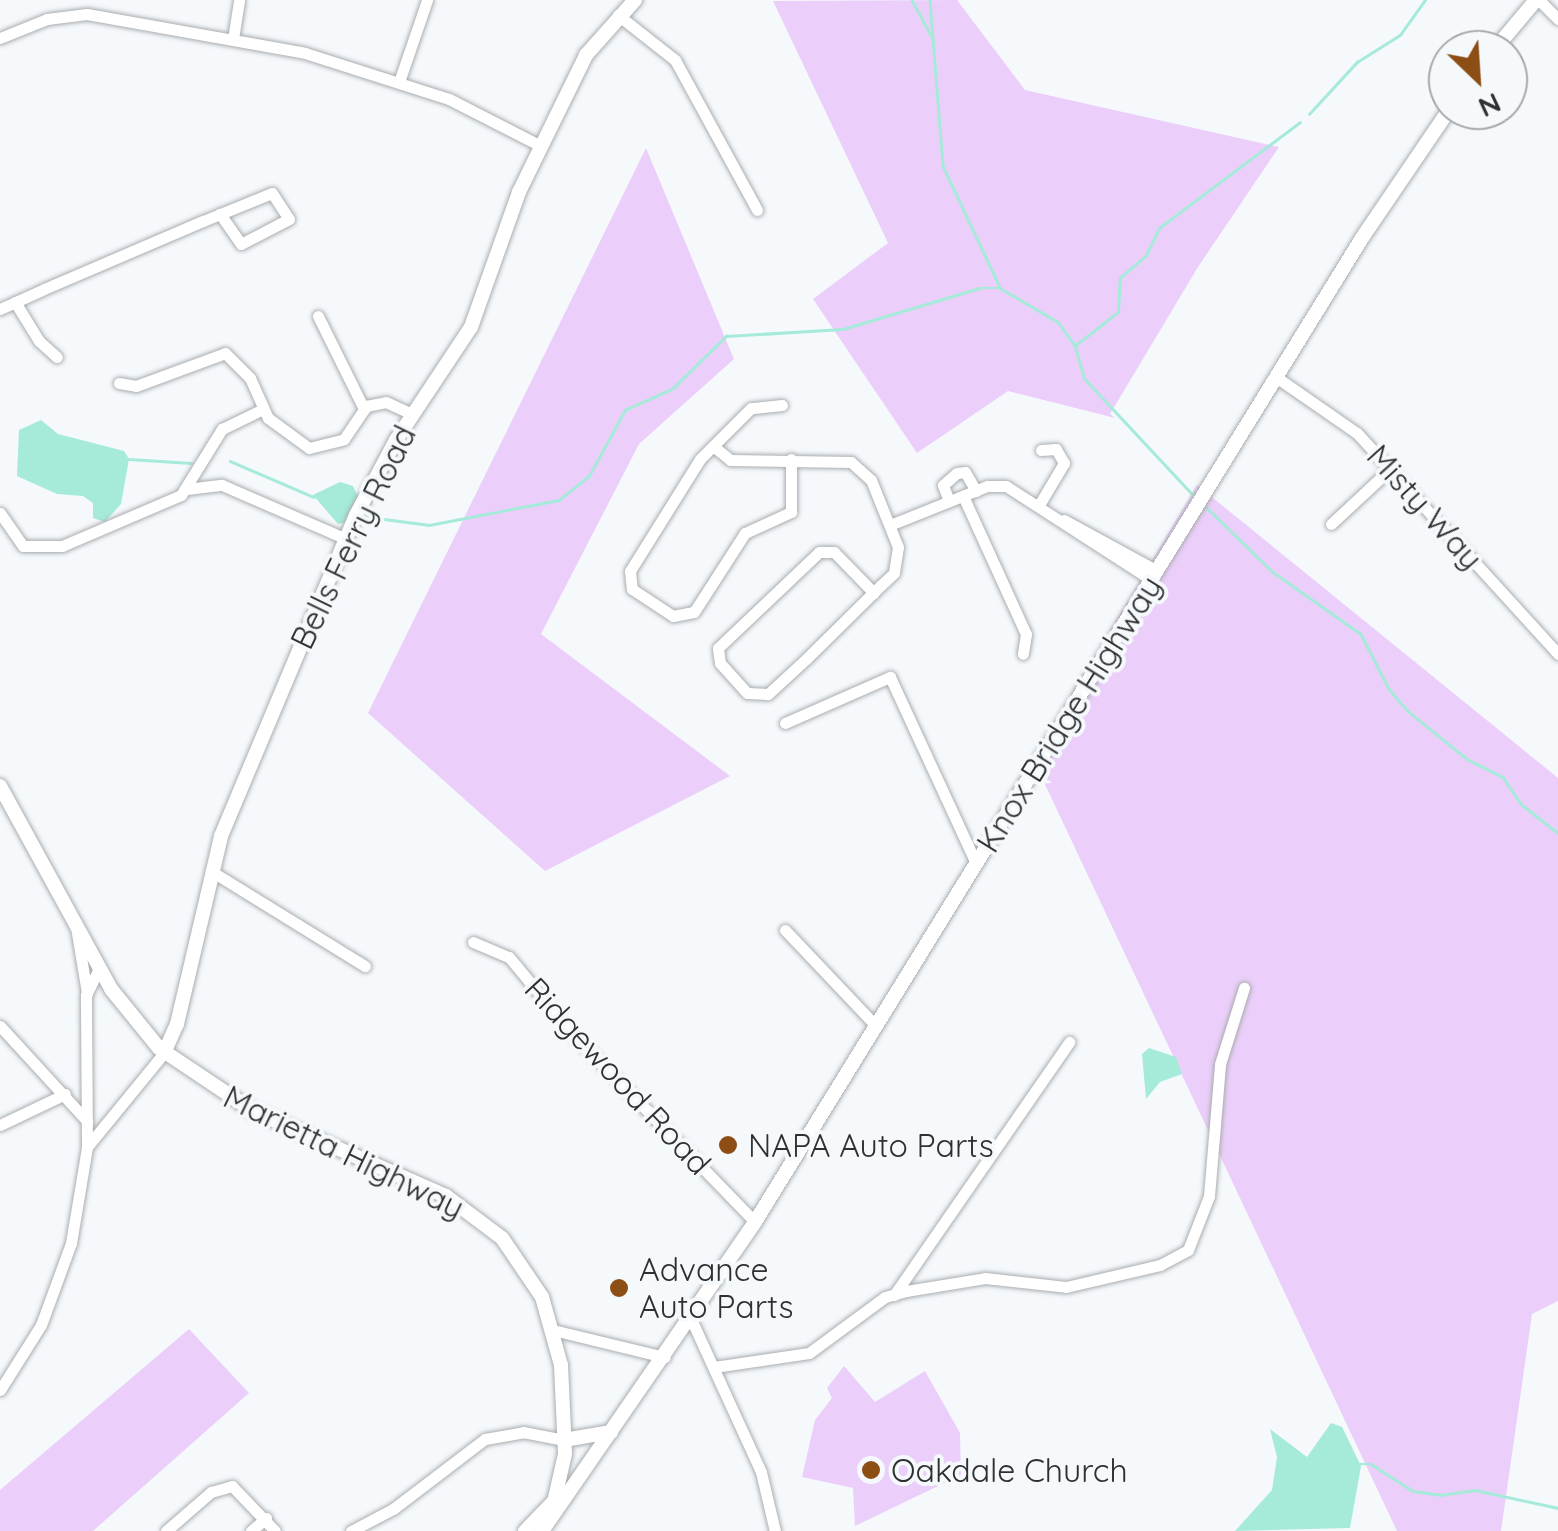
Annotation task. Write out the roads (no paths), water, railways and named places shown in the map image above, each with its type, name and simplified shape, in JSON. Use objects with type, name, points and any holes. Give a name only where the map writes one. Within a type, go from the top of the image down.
[{"type":"main road","name":"Bells Ferry Road","points":[[164,1053],[178,1024],[211,871],[346,539],[412,414],[471,327],[541,146],[586,55],[618,15],[636,0]]},
{"type":"main road","points":[[1511,30],[1537,0]]},
{"type":"main road","name":"Knox Bridge Highway","points":[[691,1319],[755,1222],[1276,377],[1437,130]]},
{"type":"main road","name":"Marietta Highway","points":[[0,786],[99,968],[164,1053],[252,1111],[390,1168],[468,1209],[524,1266],[553,1330],[564,1382],[564,1440],[556,1500],[542,1531]]},
{"type":"main road","name":"Marietta Highway","points":[[542,1531],[691,1319]]},
{"type":"main road","points":[[564,1440],[611,1431]]},
{"type":"main road","points":[[526,1531],[556,1500]]},
{"type":"street","points":[[233,38],[238,0]]},
{"type":"street","points":[[399,82],[427,0]]},
{"type":"street","points":[[1537,0],[1558,19]]},
{"type":"street","points":[[0,38],[47,19],[87,14],[233,38],[343,62],[484,115],[541,146]]},
{"type":"street","points":[[618,15],[675,60],[757,210]]},
{"type":"street","points":[[0,309],[220,214],[272,193],[289,220],[242,244],[220,214]]},
{"type":"street","points":[[15,302],[39,342],[58,358]]},
{"type":"street","points":[[318,316],[364,409]]},
{"type":"street","points":[[118,383],[136,386],[224,354],[242,366],[263,409],[285,436],[322,449],[344,439],[364,409],[386,402],[412,414]]},
{"type":"street","name":"Misty Way","points":[[1276,377],[1357,433],[1558,654]]},
{"type":"street","points":[[782,405],[751,408],[713,446],[630,571],[632,589],[681,618],[694,612],[745,533],[791,512],[791,459]]},
{"type":"street","points":[[187,489],[222,429],[263,409]]},
{"type":"street","points":[[713,446],[730,460],[836,458],[862,468],[890,525],[899,562],[874,593],[768,694],[747,693],[720,663],[722,643],[819,552],[834,552],[874,593]]},
{"type":"street","points":[[1039,505],[1064,462],[1056,449],[1041,450]]},
{"type":"street","points":[[1331,524],[1389,470]]},
{"type":"street","points":[[950,501],[943,485],[957,473],[965,472],[976,491]]},
{"type":"street","points":[[0,513],[15,540],[44,551],[187,489],[222,486],[346,539]]},
{"type":"street","points":[[890,525],[976,491],[1006,486],[1154,575]]},
{"type":"street","points":[[963,496],[1026,634],[1023,654]]},
{"type":"street","points":[[785,724],[890,678],[976,863]]},
{"type":"street","points":[[211,871],[365,966]]},
{"type":"street","points":[[0,1390],[61,1279],[87,1147],[87,992],[76,923]]},
{"type":"street","points":[[785,930],[876,1026]]},
{"type":"street","name":"Ridgewood Road","points":[[473,942],[508,957],[570,1032],[755,1222]]},
{"type":"street","points":[[87,992],[99,968]]},
{"type":"street","points":[[894,1295],[985,1278],[1066,1288],[1160,1265],[1188,1250],[1210,1196],[1220,1064],[1244,988]]},
{"type":"street","points":[[0,1026],[88,1122]]},
{"type":"street","points":[[714,1368],[808,1352],[894,1295],[1069,1042]]},
{"type":"street","points":[[87,1147],[164,1053]]},
{"type":"street","points":[[0,1125],[65,1094]]},
{"type":"street","points":[[691,1319],[761,1472],[775,1531]]},
{"type":"street","points":[[553,1330],[665,1358]]},
{"type":"street","points":[[352,1531],[393,1509],[485,1439],[522,1432],[564,1440]]},
{"type":"street","points":[[166,1531],[211,1492],[232,1486],[275,1531]]},
{"type":"street","points":[[251,1531],[266,1518]]},
{"type":"waterway","points":[[912,0],[933,39]]},
{"type":"waterway","points":[[930,0],[943,166],[999,285]]},
{"type":"waterway","points":[[1309,114],[1357,62],[1400,35],[1425,0]]},
{"type":"waterway","points":[[1077,344],[1118,312],[1120,278],[1146,255],[1159,228],[1300,122]]},
{"type":"waterway","points":[[361,516],[429,525],[559,500],[589,476],[625,410],[672,389],[726,336],[843,329],[980,288],[1000,288],[1058,322],[1075,345],[1085,379],[1196,498]]},
{"type":"waterway","points":[[129,459],[191,463]]},
{"type":"waterway","points":[[230,461],[314,497]]},
{"type":"waterway","points":[[1206,507],[1273,572],[1361,634],[1389,689],[1409,712],[1467,759],[1503,777],[1521,804],[1558,833]]},
{"type":"waterway","points":[[1360,1464],[1371,1464],[1413,1491],[1440,1495],[1475,1490],[1558,1508]]},
{"type":"place","name":"NAPA Auto Parts","points":[[728,1145]]},
{"type":"place","name":"Advance Auto Parts","points":[[619,1288]]},
{"type":"place","name":"Oakdale Church","points":[[871,1470]]}]
